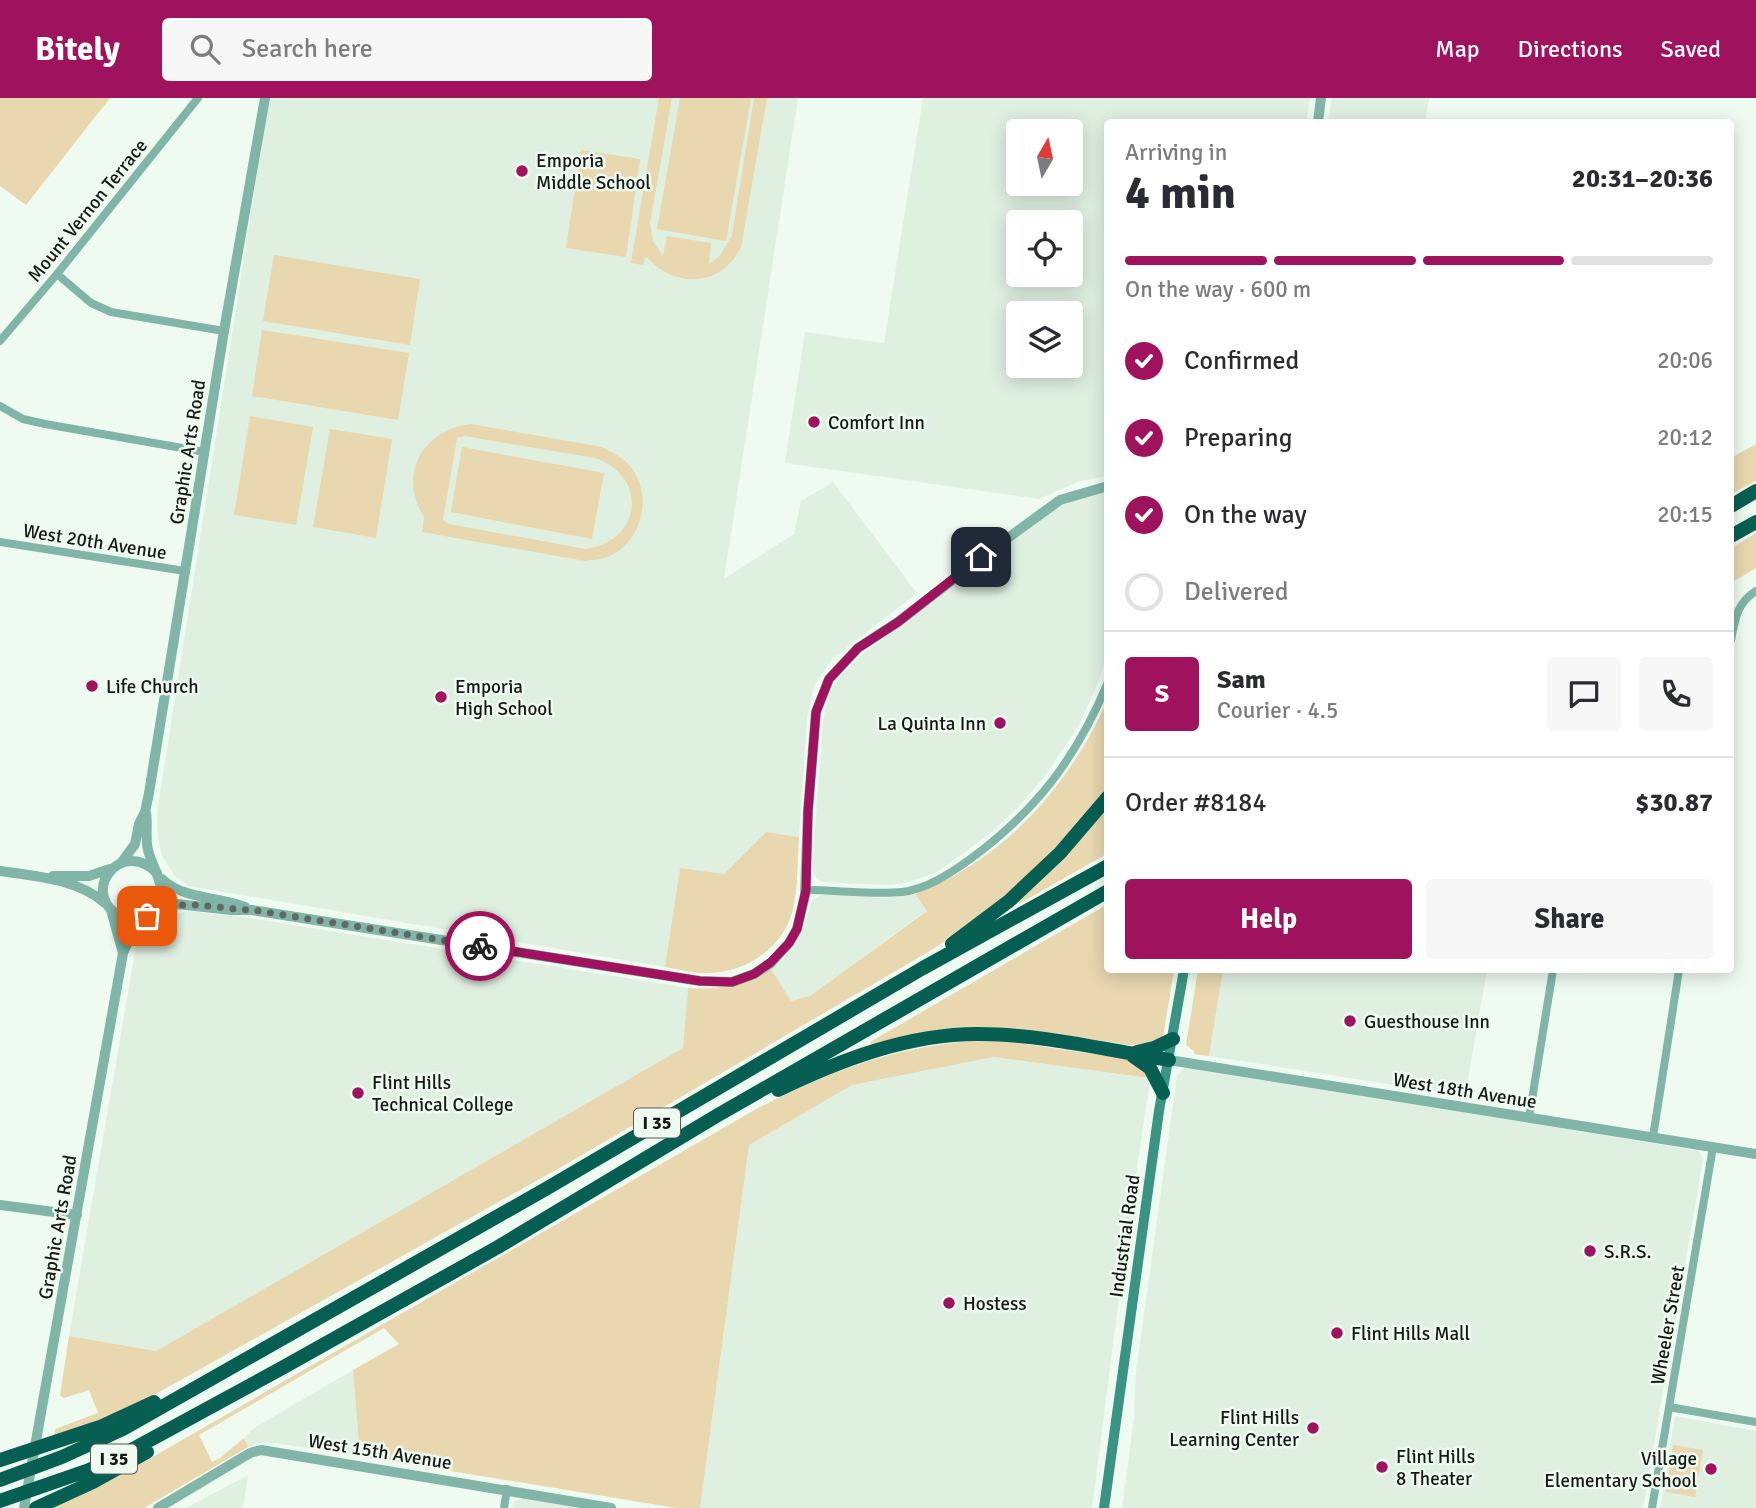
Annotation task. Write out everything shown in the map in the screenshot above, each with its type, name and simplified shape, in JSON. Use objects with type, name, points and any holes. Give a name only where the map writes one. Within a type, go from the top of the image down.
[{"type":"highway","points":[[1734,504],[1756,491]]},
{"type":"highway","points":[[1734,534],[1756,522]]},
{"type":"highway","points":[[923,968],[1017,893],[1060,853],[1104,802]]},
{"type":"highway","name":"I 35","points":[[0,1480],[62,1457],[123,1429],[544,1190],[923,968],[1104,868]]},
{"type":"highway","name":"I 35","points":[[0,1501],[89,1470],[221,1402],[498,1247],[719,1115],[1104,893]]},
{"type":"highway","points":[[719,1115],[856,1057],[932,1038],[975,1034],[1008,1035],[1169,1060]]},
{"type":"highway","points":[[1129,1054],[1154,1048],[1173,1039]]},
{"type":"highway","points":[[1129,1054],[1150,1068],[1163,1093]]},
{"type":"highway","points":[[0,1460],[100,1427],[207,1381]]},
{"type":"highway","points":[[36,1508],[93,1482],[138,1457],[221,1402]]},
{"type":"main road","name":"Industrial Road","points":[[1104,1508],[1163,1093],[1184,973]]},
{"type":"street","name":"Mount Vernon Terrace","points":[[0,341],[58,274],[198,98]]},
{"type":"street","name":"Graphic Arts Road","points":[[118,864],[135,844],[139,824],[145,812],[265,98]]},
{"type":"street","points":[[1318,119],[1321,98]]},
{"type":"street","points":[[58,274],[100,309],[224,331]]},
{"type":"street","points":[[0,406],[23,419],[45,425],[205,452]]},
{"type":"street","points":[[0,872],[39,877],[87,890],[127,919],[177,904],[253,910],[705,981],[732,982],[754,974],[771,962],[789,943],[797,929],[806,890],[808,811],[816,712],[829,679],[858,648],[898,622],[1060,500],[1104,487]]},
{"type":"street","name":"West 20th Avenue","points":[[0,542],[185,571]]},
{"type":"street","points":[[1734,623],[1736,612],[1748,597],[1756,592]]},
{"type":"street","points":[[806,890],[903,892],[940,879],[959,867],[997,839],[1043,794],[1086,732],[1104,691]]},
{"type":"street","name":"Graphic Arts Road","points":[[145,812],[148,851],[159,875]]},
{"type":"street","points":[[39,877],[89,876],[132,860],[142,861],[178,891],[232,902],[253,910]]},
{"type":"street","points":[[109,907],[103,889],[109,872],[118,864]]},
{"type":"street","points":[[149,914],[162,896],[159,875]]},
{"type":"street","name":"Graphic Arts Road","points":[[109,907],[122,953]]},
{"type":"street","name":"Graphic Arts Road","points":[[24,1508],[122,953],[133,931],[149,914]]},
{"type":"street","points":[[1529,1118],[1553,973]]},
{"type":"street","points":[[1653,1138],[1679,973]]},
{"type":"street","name":"West 18th Avenue","points":[[1169,1060],[1756,1154]]},
{"type":"street","name":"Wheeler Street","points":[[1652,1508],[1713,1147]]},
{"type":"street","points":[[0,1205],[77,1215]]},
{"type":"street","points":[[1669,1407],[1756,1422]]},
{"type":"street","name":"West 15th Avenue","points":[[158,1508],[250,1453],[261,1450],[611,1508]]},
{"type":"street","points":[[504,1508],[507,1489]]},
{"type":"shaded area","points":[[0,98],[110,98],[26,205],[0,186]]},
{"type":"shaded area","name":"Emporia High School","points":[[269,98],[798,98],[724,579],[794,534],[801,501],[833,482],[917,593],[832,659],[814,686],[807,719],[799,837],[766,832],[724,874],[680,869],[665,967],[189,886],[175,876],[162,856],[157,813]]},
{"type":"shaded area","points":[[659,98],[672,98],[650,223],[653,241],[663,256],[667,236],[711,243],[709,264],[720,256],[732,235],[754,98],[767,98],[741,247],[733,260],[710,276],[697,279],[670,275],[647,257],[643,265],[631,263]]},
{"type":"shaded area","points":[[680,98],[751,98],[726,241],[657,229]]},
{"type":"shaded area","points":[[923,98],[1310,98],[1306,119],[1104,119],[1104,477],[1080,481],[1039,499],[785,463],[805,332],[884,343]]},
{"type":"shaded area","points":[[1332,98],[1429,98],[1426,119],[1328,119]]},
{"type":"shaded area","points":[[581,150],[640,159],[626,257],[566,248]]},
{"type":"shaded area","points":[[274,255],[420,279],[410,345],[263,321]]},
{"type":"shaded area","points":[[262,330],[409,353],[398,420],[252,396]]},
{"type":"shaded area","points":[[250,416],[313,427],[296,525],[234,515]]},
{"type":"shaded area","points":[[471,424],[602,447],[613,453],[629,465],[642,491],[643,506],[635,533],[615,553],[601,559],[585,561],[422,532],[424,517],[416,501],[414,470],[428,445],[454,428]],"holes":[[[464,436],[595,458],[612,467],[624,479],[631,493],[632,508],[627,522],[618,534],[604,544],[585,549],[449,524],[443,520],[457,438]]]},
{"type":"shaded area","points":[[330,429],[392,439],[376,538],[313,527]]},
{"type":"shaded area","points":[[1756,444],[1756,481],[1734,492],[1734,456]]},
{"type":"shaded area","points":[[462,447],[604,473],[592,539],[451,512]]},
{"type":"shaded area","points":[[1104,492],[1104,665],[1079,725],[1045,776],[993,831],[936,873],[905,883],[887,885],[823,882],[816,878],[812,868],[823,722],[827,698],[837,680],[860,656],[1069,501]]},
{"type":"shaded area","points":[[1756,533],[1756,568],[1734,581],[1734,546]]},
{"type":"shaded area","points":[[1104,707],[1104,792],[1053,854],[977,919],[933,949],[570,1162],[145,1400],[54,1439],[55,1429],[98,1413],[89,1390],[64,1398],[60,1396],[69,1336],[156,1351],[683,1048],[688,988],[731,985],[771,969],[791,1001],[810,996],[927,911],[915,894],[977,861],[1031,816],[1054,790],[1092,731]]},
{"type":"shaded area","points":[[1104,809],[1104,855],[1019,904],[1017,900]]},
{"type":"shaded area","points":[[766,832],[799,837],[794,904],[782,935],[755,960],[732,970],[703,973],[665,967],[680,868],[724,874]]},
{"type":"shaded area","points":[[823,894],[883,898],[915,894],[927,910],[810,996],[791,1001],[771,969],[783,959],[797,938],[804,926],[812,900]]},
{"type":"shaded area","points":[[1104,906],[1104,973],[1174,973],[1163,1037],[1145,1044],[1130,1045],[1047,1033],[872,1046],[870,1042]]},
{"type":"shaded area","name":"Flint Hills Technical College","points":[[188,911],[250,918],[688,988],[683,1048],[156,1351],[69,1336],[136,946],[152,922]]},
{"type":"shaded area","points":[[1198,973],[1223,973],[1209,1056],[1194,1054],[1186,1045]]},
{"type":"shaded area","points":[[1223,973],[1486,973],[1465,1096],[1209,1056]]},
{"type":"shaded area","points":[[971,1041],[1010,1042],[1128,1059],[1138,1062],[1149,1078],[994,1057],[852,1085],[749,1145],[700,1508],[676,1508],[360,1456],[353,1370],[399,1344],[384,1328],[199,1435],[212,1462],[244,1438],[248,1447],[144,1508],[51,1508],[144,1462],[758,1108],[811,1083],[886,1056]]},
{"type":"shaded area","points":[[994,1057],[1149,1078],[1150,1081],[1092,1508],[700,1508],[749,1145],[852,1085]]},
{"type":"shaded area","name":"Flint Hills Mall","points":[[1197,1067],[1699,1151],[1703,1160],[1643,1508],[1122,1508],[1134,1418],[1136,1372],[1177,1076],[1184,1068]]},
{"type":"shaded area","points":[[353,1370],[360,1456],[275,1443],[260,1443],[248,1447],[244,1438],[254,1428]]},
{"type":"shaded area","name":"Village Elementary School","points":[[1675,1416],[1756,1431],[1756,1508],[1660,1508]]},
{"type":"shaded area","points":[[1673,1445],[1703,1450],[1695,1497],[1666,1492]]},
{"type":"shaded area","points":[[248,1475],[243,1508],[186,1508]]},
{"type":"shaded area","points":[[524,1498],[582,1508],[511,1508],[515,1501]]},
{"type":"way so far","points":[[147,916],[177,904],[198,905],[253,910],[480,946]]},
{"type":"place","name":"Emporia Middle School","points":[[522,171]]},
{"type":"place","name":"Comfort Inn","points":[[814,422]]},
{"type":"place","name":"Life Church","points":[[92,686]]},
{"type":"place","name":"Emporia High School","points":[[441,697]]},
{"type":"place","name":"La Quinta Inn","points":[[1000,723]]},
{"type":"place","name":"Guesthouse Inn","points":[[1350,1021]]},
{"type":"place","name":"Flint Hills Technical College","points":[[358,1093]]},
{"type":"place","name":"S.R.S.","points":[[1590,1251]]},
{"type":"place","name":"Hostess","points":[[949,1303]]},
{"type":"place","name":"Flint Hills Mall","points":[[1337,1333]]},
{"type":"place","name":"Flint Hills Learning Center","points":[[1313,1428]]},
{"type":"place","name":"Flint Hills 8 Theater","points":[[1382,1467]]},
{"type":"place","name":"Village Elementary School","points":[[1711,1469]]},
{"type":"route","points":[[480,946],[700,981],[732,982],[754,974],[771,962],[789,943],[797,929],[805,895],[816,712],[829,679],[858,648],[898,622],[981,557]]}]
